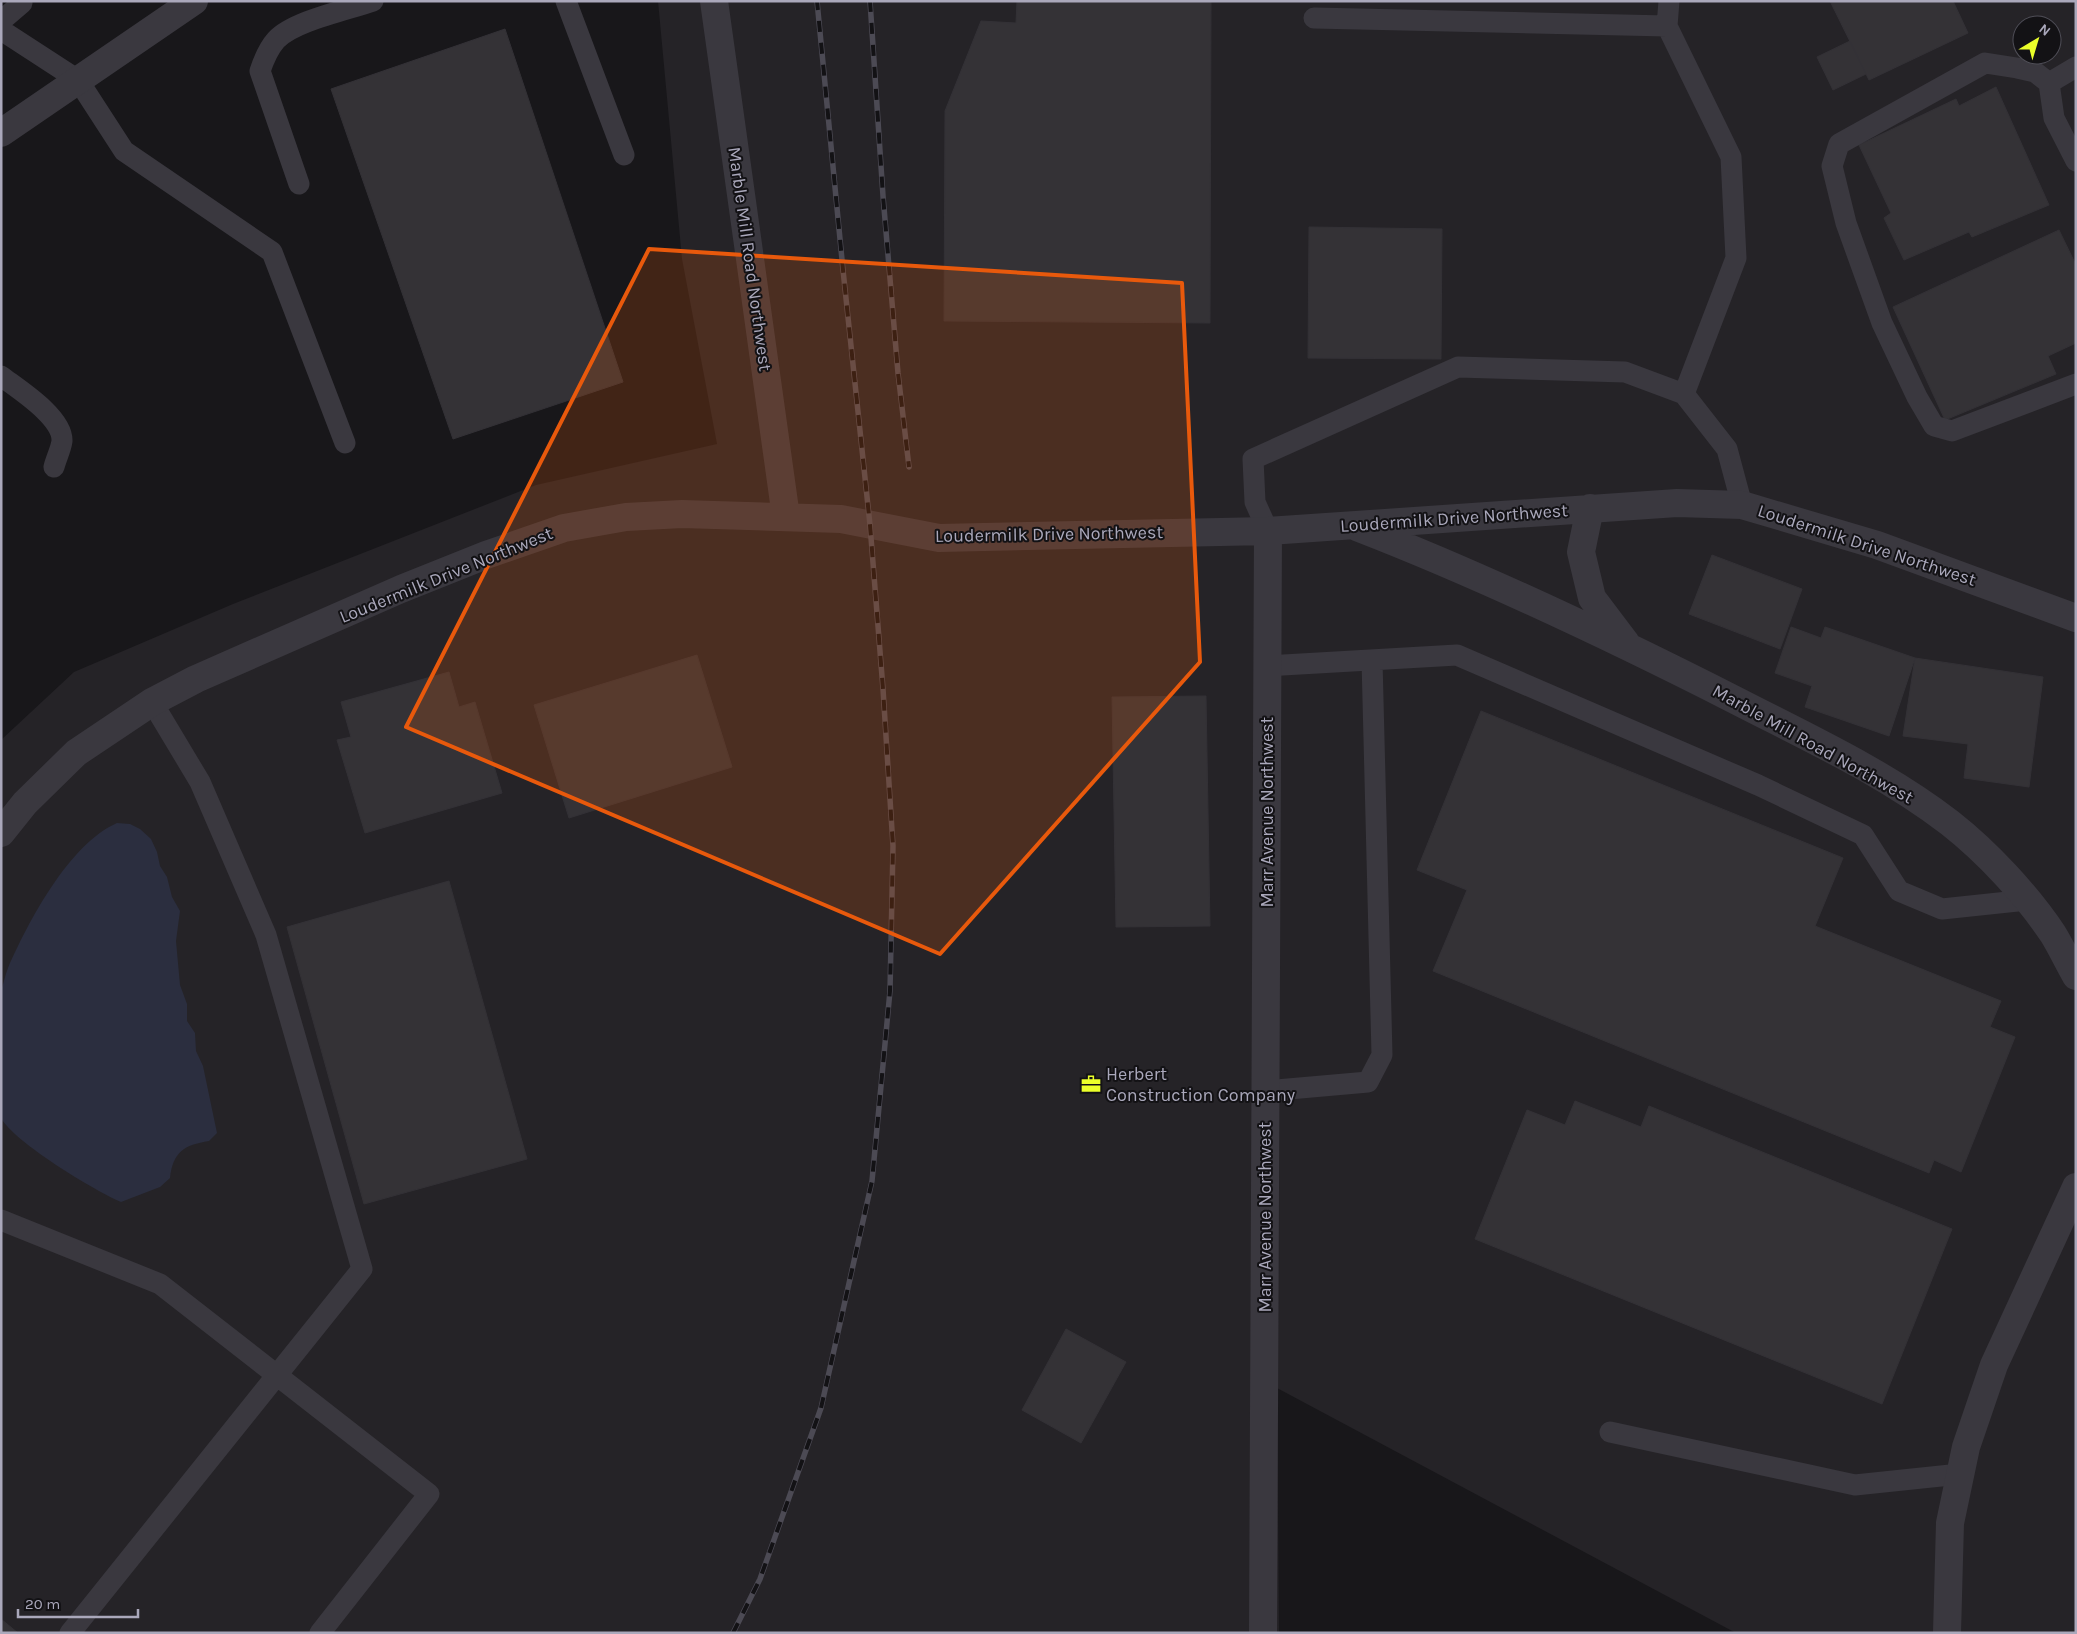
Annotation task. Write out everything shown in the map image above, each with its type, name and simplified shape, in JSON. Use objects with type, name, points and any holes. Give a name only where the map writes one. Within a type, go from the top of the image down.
[{"type":"street","points":[[1,133],[194,1]]},
{"type":"street","name":"Marble Mill Road Northwest","points":[[714,1],[786,517]]},
{"type":"street","name":"Loudermilk Drive Northwest","points":[[1,833],[25,803],[76,753],[152,702],[196,679],[402,589],[486,555],[564,528],[626,517],[682,514],[841,519],[940,538],[1268,530],[1678,503],[1742,505],[1878,545],[2076,618]]},
{"type":"street","name":"Marble Mill Road Northwest","points":[[1590,508],[1581,552],[1592,598],[1630,648]]},
{"type":"street","name":"Marble Mill Road Northwest","points":[[1351,525],[1443,561],[1555,611],[1809,737],[1886,780],[1951,824],[1996,865],[2027,900],[2052,934],[2076,976]]},
{"type":"street","name":"Marr Avenue Northwest","points":[[1263,1633],[1268,530]]},
{"type":"street","points":[[1947,1633],[1950,1523],[1966,1447],[1994,1365],[2076,1187]]},
{"type":"lane","points":[[299,184],[260,71],[266,54],[277,39],[292,28],[373,1]]},
{"type":"lane","points":[[566,1],[624,155]]},
{"type":"lane","points":[[1669,1],[1667,26],[1731,157],[1736,258],[1684,394]]},
{"type":"lane","points":[[1,21],[22,3]]},
{"type":"lane","points":[[1314,18],[1667,26]]},
{"type":"lane","points":[[1,30],[78,80],[124,151],[272,252],[345,443]]},
{"type":"lane","points":[[2076,162],[2054,118],[2049,83],[2035,72],[1985,63],[1839,144],[1832,166],[1846,223],[1882,323],[1917,397],[1934,426],[1952,430],[2076,384]]},
{"type":"lane","points":[[2049,83],[2076,67]]},
{"type":"lane","points":[[1268,530],[1255,502],[1253,459],[1458,367],[1625,372],[1684,394],[1727,449],[1742,505]]},
{"type":"lane","points":[[1,376],[46,410],[57,424],[62,440],[54,467]]},
{"type":"lane","points":[[1267,666],[1457,655],[1758,785],[1863,835],[1899,891],[1942,909],[2027,900]]},
{"type":"lane","points":[[1266,1090],[1368,1082],[1382,1055],[1372,660]]},
{"type":"lane","points":[[70,1633],[362,1269],[266,935],[200,782],[152,702]]},
{"type":"lane","points":[[1,1220],[160,1284],[429,1494],[320,1633]]},
{"type":"lane","points":[[1610,1432],[1855,1485],[1960,1474]]},
{"type":"highlighted area","points":[[649,249],[1182,283],[1200,662],[940,954],[406,727]]},
{"type":"shaded area","points":[[658,1],[2076,1],[2076,1633],[1736,1633],[1277,1388],[1279,1633],[1,1633],[1,740],[74,672],[233,604],[536,485],[717,444],[682,259]]},
{"type":"water","points":[[117,823],[130,824],[140,829],[151,839],[157,852],[160,866],[167,877],[172,897],[180,911],[176,941],[180,985],[187,1004],[187,1021],[195,1033],[196,1051],[203,1066],[217,1133],[209,1141],[193,1145],[181,1151],[174,1162],[170,1178],[160,1187],[121,1202],[93,1188],[56,1165],[22,1140],[1,1118],[1,990],[8,968],[39,907],[67,866],[99,833]]},
{"type":"building","points":[[1017,1],[1211,1],[1210,323],[944,321],[945,111],[981,21],[1016,23]]},
{"type":"building","points":[[1830,1],[1953,1],[1968,33],[1869,80]]},
{"type":"building","points":[[505,29],[623,382],[453,439],[331,89]]},
{"type":"building","points":[[1850,41],[1866,74],[1833,90],[1817,57]]},
{"type":"building","points":[[1996,87],[2049,205],[1972,237],[1969,232],[1904,260],[1884,218],[1891,213],[1859,145],[1956,99],[1959,106]]},
{"type":"building","points":[[1309,227],[1442,229],[1441,359],[1308,358]]},
{"type":"building","points":[[2059,230],[2076,265],[2076,343],[2048,356],[2056,374],[1945,420],[1893,307]]},
{"type":"building","points":[[1712,555],[1802,589],[1780,649],[1689,614]]},
{"type":"building","points":[[1791,627],[1821,638],[1825,627],[1915,658],[1889,736],[1805,707],[1812,686],[1775,673]]},
{"type":"building","points":[[697,655],[732,767],[569,818],[534,705]]},
{"type":"building","points":[[1915,658],[2043,677],[2029,787],[1964,778],[1968,744],[1903,736]]},
{"type":"building","points":[[449,672],[459,707],[475,702],[502,793],[365,833],[337,740],[351,737],[341,702]]},
{"type":"building","points":[[1206,696],[1210,926],[1116,927],[1112,697]]},
{"type":"building","points":[[1481,711],[1843,858],[1815,926],[2001,1001],[1990,1027],[2015,1037],[1961,1172],[1934,1160],[1929,1173],[1433,971],[1467,890],[1417,870]]},
{"type":"building","points":[[449,881],[527,1159],[364,1204],[287,927]]},
{"type":"building","points":[[1575,1101],[1641,1127],[1649,1106],[1952,1229],[1882,1404],[1475,1239],[1527,1110],[1565,1125]]},
{"type":"building","points":[[1066,1329],[1126,1362],[1081,1443],[1022,1410]]},
{"type":"building","points":[[1,1619],[18,1633],[1,1633]]},
{"type":"railway","points":[[733,1633],[760,1579],[821,1408],[872,1181],[890,991],[893,846],[883,689],[870,525],[817,1]]},
{"type":"railway","points":[[870,1],[883,196],[898,373],[909,467]]},
{"type":"place","name":"Herbert Construction Company","points":[[1091,1084]]}]
